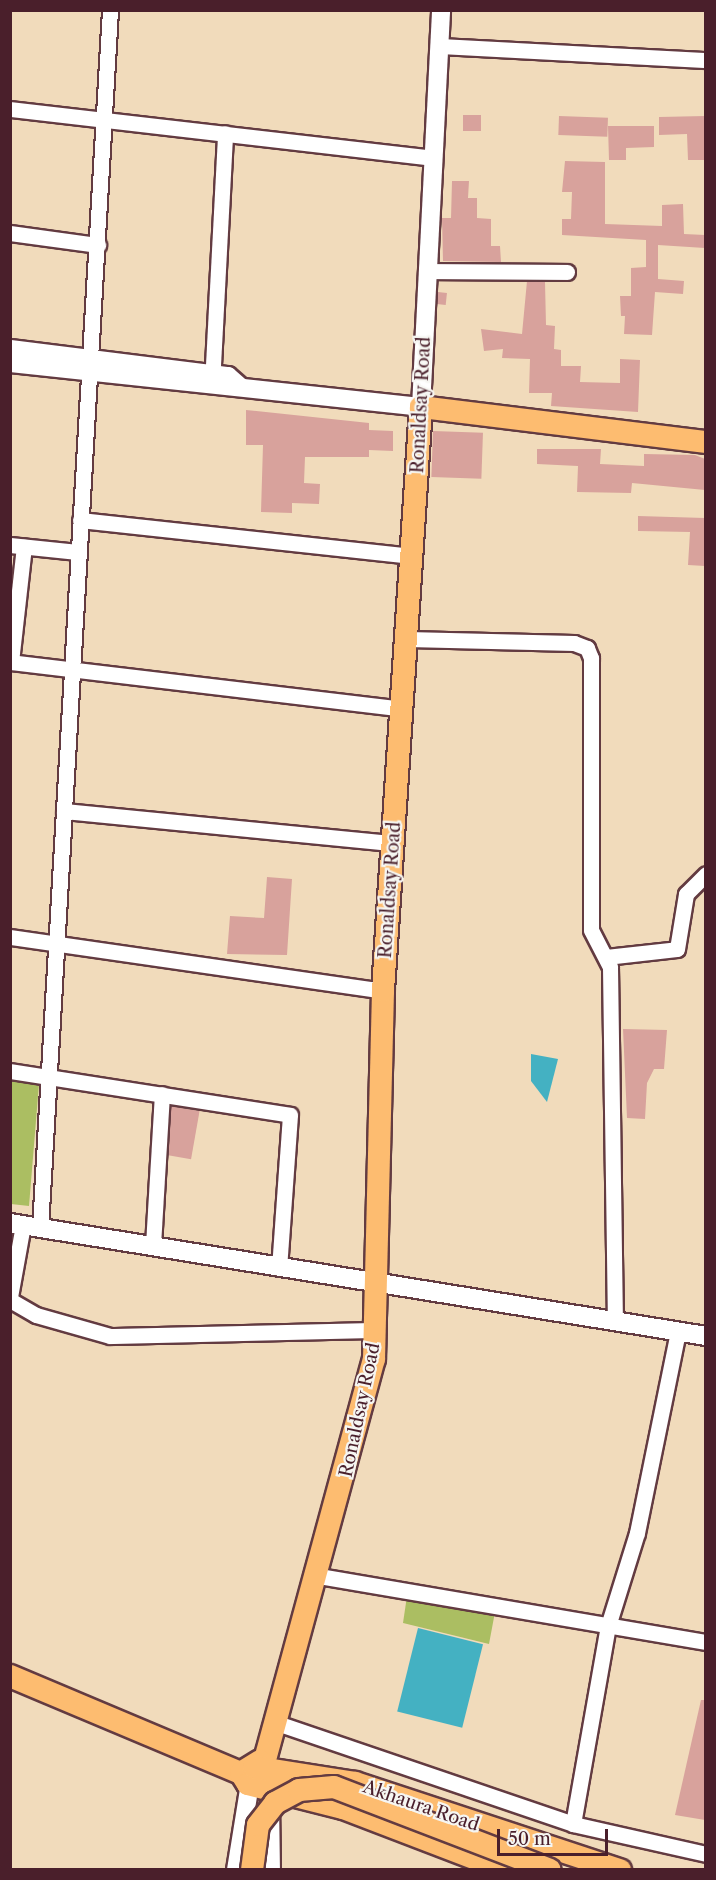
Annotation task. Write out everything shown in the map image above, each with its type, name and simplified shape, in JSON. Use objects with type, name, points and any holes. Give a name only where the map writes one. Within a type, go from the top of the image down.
[{"type":"main road","points":[[421,407],[705,442]]},
{"type":"main road","name":"Ronaldsay Road","points":[[259,1773],[277,1723],[357,1435],[376,1330],[383,991],[421,407]]},
{"type":"main road","name":"Akhaura Road","points":[[10,1676],[259,1773],[476,1865],[506,1869]]},
{"type":"main road","name":"Akhaura Road","points":[[259,1773],[355,1783],[620,1869]]},
{"type":"main road","points":[[252,1869],[258,1825],[275,1803],[299,1790],[334,1787],[550,1869]]},
{"type":"street","points":[[110,10],[106,118],[78,552],[49,1078],[25,1226],[10,1299],[36,1315],[117,1336],[376,1330]]},
{"type":"street","name":"Ronaldsay Road","points":[[421,407],[441,10]]},
{"type":"street","points":[[438,46],[705,60]]},
{"type":"street","points":[[10,109],[106,118],[433,158]]},
{"type":"street","points":[[213,378],[225,133]]},
{"type":"street","points":[[10,234],[98,245]]},
{"type":"street","points":[[428,272],[567,272]]},
{"type":"street","points":[[10,346],[90,364]]},
{"type":"street","points":[[10,363],[90,364],[213,378],[243,387],[421,407]]},
{"type":"street","points":[[80,520],[412,556]]},
{"type":"street","points":[[78,552],[17,546],[11,662],[402,709]]},
{"type":"street","points":[[407,639],[574,643],[590,652],[591,930],[606,957],[615,1322]]},
{"type":"street","points":[[64,811],[393,843]]},
{"type":"street","points":[[606,957],[677,949],[686,894],[705,874]]},
{"type":"street","points":[[10,937],[383,991]]},
{"type":"street","points":[[10,1071],[290,1115],[279,1268]]},
{"type":"street","points":[[153,1245],[162,1094]]},
{"type":"street","points":[[25,1226],[705,1336]]},
{"type":"street","points":[[573,1824],[608,1626],[639,1525],[678,1332]]},
{"type":"street","points":[[319,1576],[705,1642]]},
{"type":"street","points":[[277,1723],[573,1824],[705,1854]]},
{"type":"street","points":[[236,1869],[259,1773]]},
{"type":"street","points":[[259,1773],[271,1869]]},
{"type":"green space","points":[[11,1079],[39,1084],[29,1206],[11,1204]]},
{"type":"green space","points":[[407,1596],[495,1612],[489,1644],[403,1623]]},
{"type":"water","points":[[531,1054],[558,1059],[547,1102],[531,1081]]},
{"type":"water","points":[[418,1628],[483,1644],[462,1728],[397,1711]]},
{"type":"building","points":[[463,115],[481,115],[481,131],[463,131]]},
{"type":"building","points":[[559,116],[608,118],[607,137],[558,135]]},
{"type":"building","points":[[705,116],[705,160],[688,160],[687,134],[659,135],[659,117]]},
{"type":"building","points":[[608,126],[654,126],[654,147],[626,148],[626,160],[609,160]]},
{"type":"building","points":[[565,161],[605,162],[605,224],[662,226],[662,205],[683,204],[684,234],[705,235],[705,248],[658,245],[658,279],[684,281],[683,294],[655,292],[652,335],[624,334],[625,316],[621,316],[620,296],[631,296],[631,268],[646,267],[646,240],[562,235],[562,219],[571,219],[572,192],[562,192]]},
{"type":"building","points":[[452,181],[469,181],[468,198],[477,198],[477,218],[491,219],[491,246],[500,246],[501,262],[443,261],[442,218],[451,218]]},
{"type":"building","points":[[527,281],[545,282],[546,325],[555,326],[554,349],[561,350],[561,366],[581,366],[580,382],[620,383],[620,359],[640,360],[638,412],[551,406],[552,393],[529,393],[530,359],[502,358],[503,349],[484,351],[481,329],[522,334]]},
{"type":"building","points":[[438,292],[447,293],[446,305],[437,304]]},
{"type":"building","points":[[246,410],[369,423],[369,430],[393,431],[393,451],[369,450],[369,457],[305,457],[304,483],[320,484],[319,504],[292,503],[292,513],[261,512],[263,445],[246,445]]},
{"type":"building","points":[[433,431],[483,433],[481,479],[431,477]]},
{"type":"building","points":[[537,449],[601,449],[600,464],[644,466],[644,454],[695,455],[705,459],[705,490],[632,483],[631,493],[577,492],[578,466],[537,464]]},
{"type":"building","points":[[638,516],[705,518],[705,566],[688,565],[690,532],[638,531]]},
{"type":"building","points":[[267,877],[292,879],[287,955],[227,954],[230,916],[264,918]]},
{"type":"building","points":[[623,1029],[667,1030],[664,1069],[654,1069],[647,1083],[645,1119],[627,1118]]},
{"type":"building","points":[[171,1106],[200,1111],[191,1159],[162,1154]]},
{"type":"building","points":[[701,1700],[705,1700],[705,1820],[675,1815]]}]
